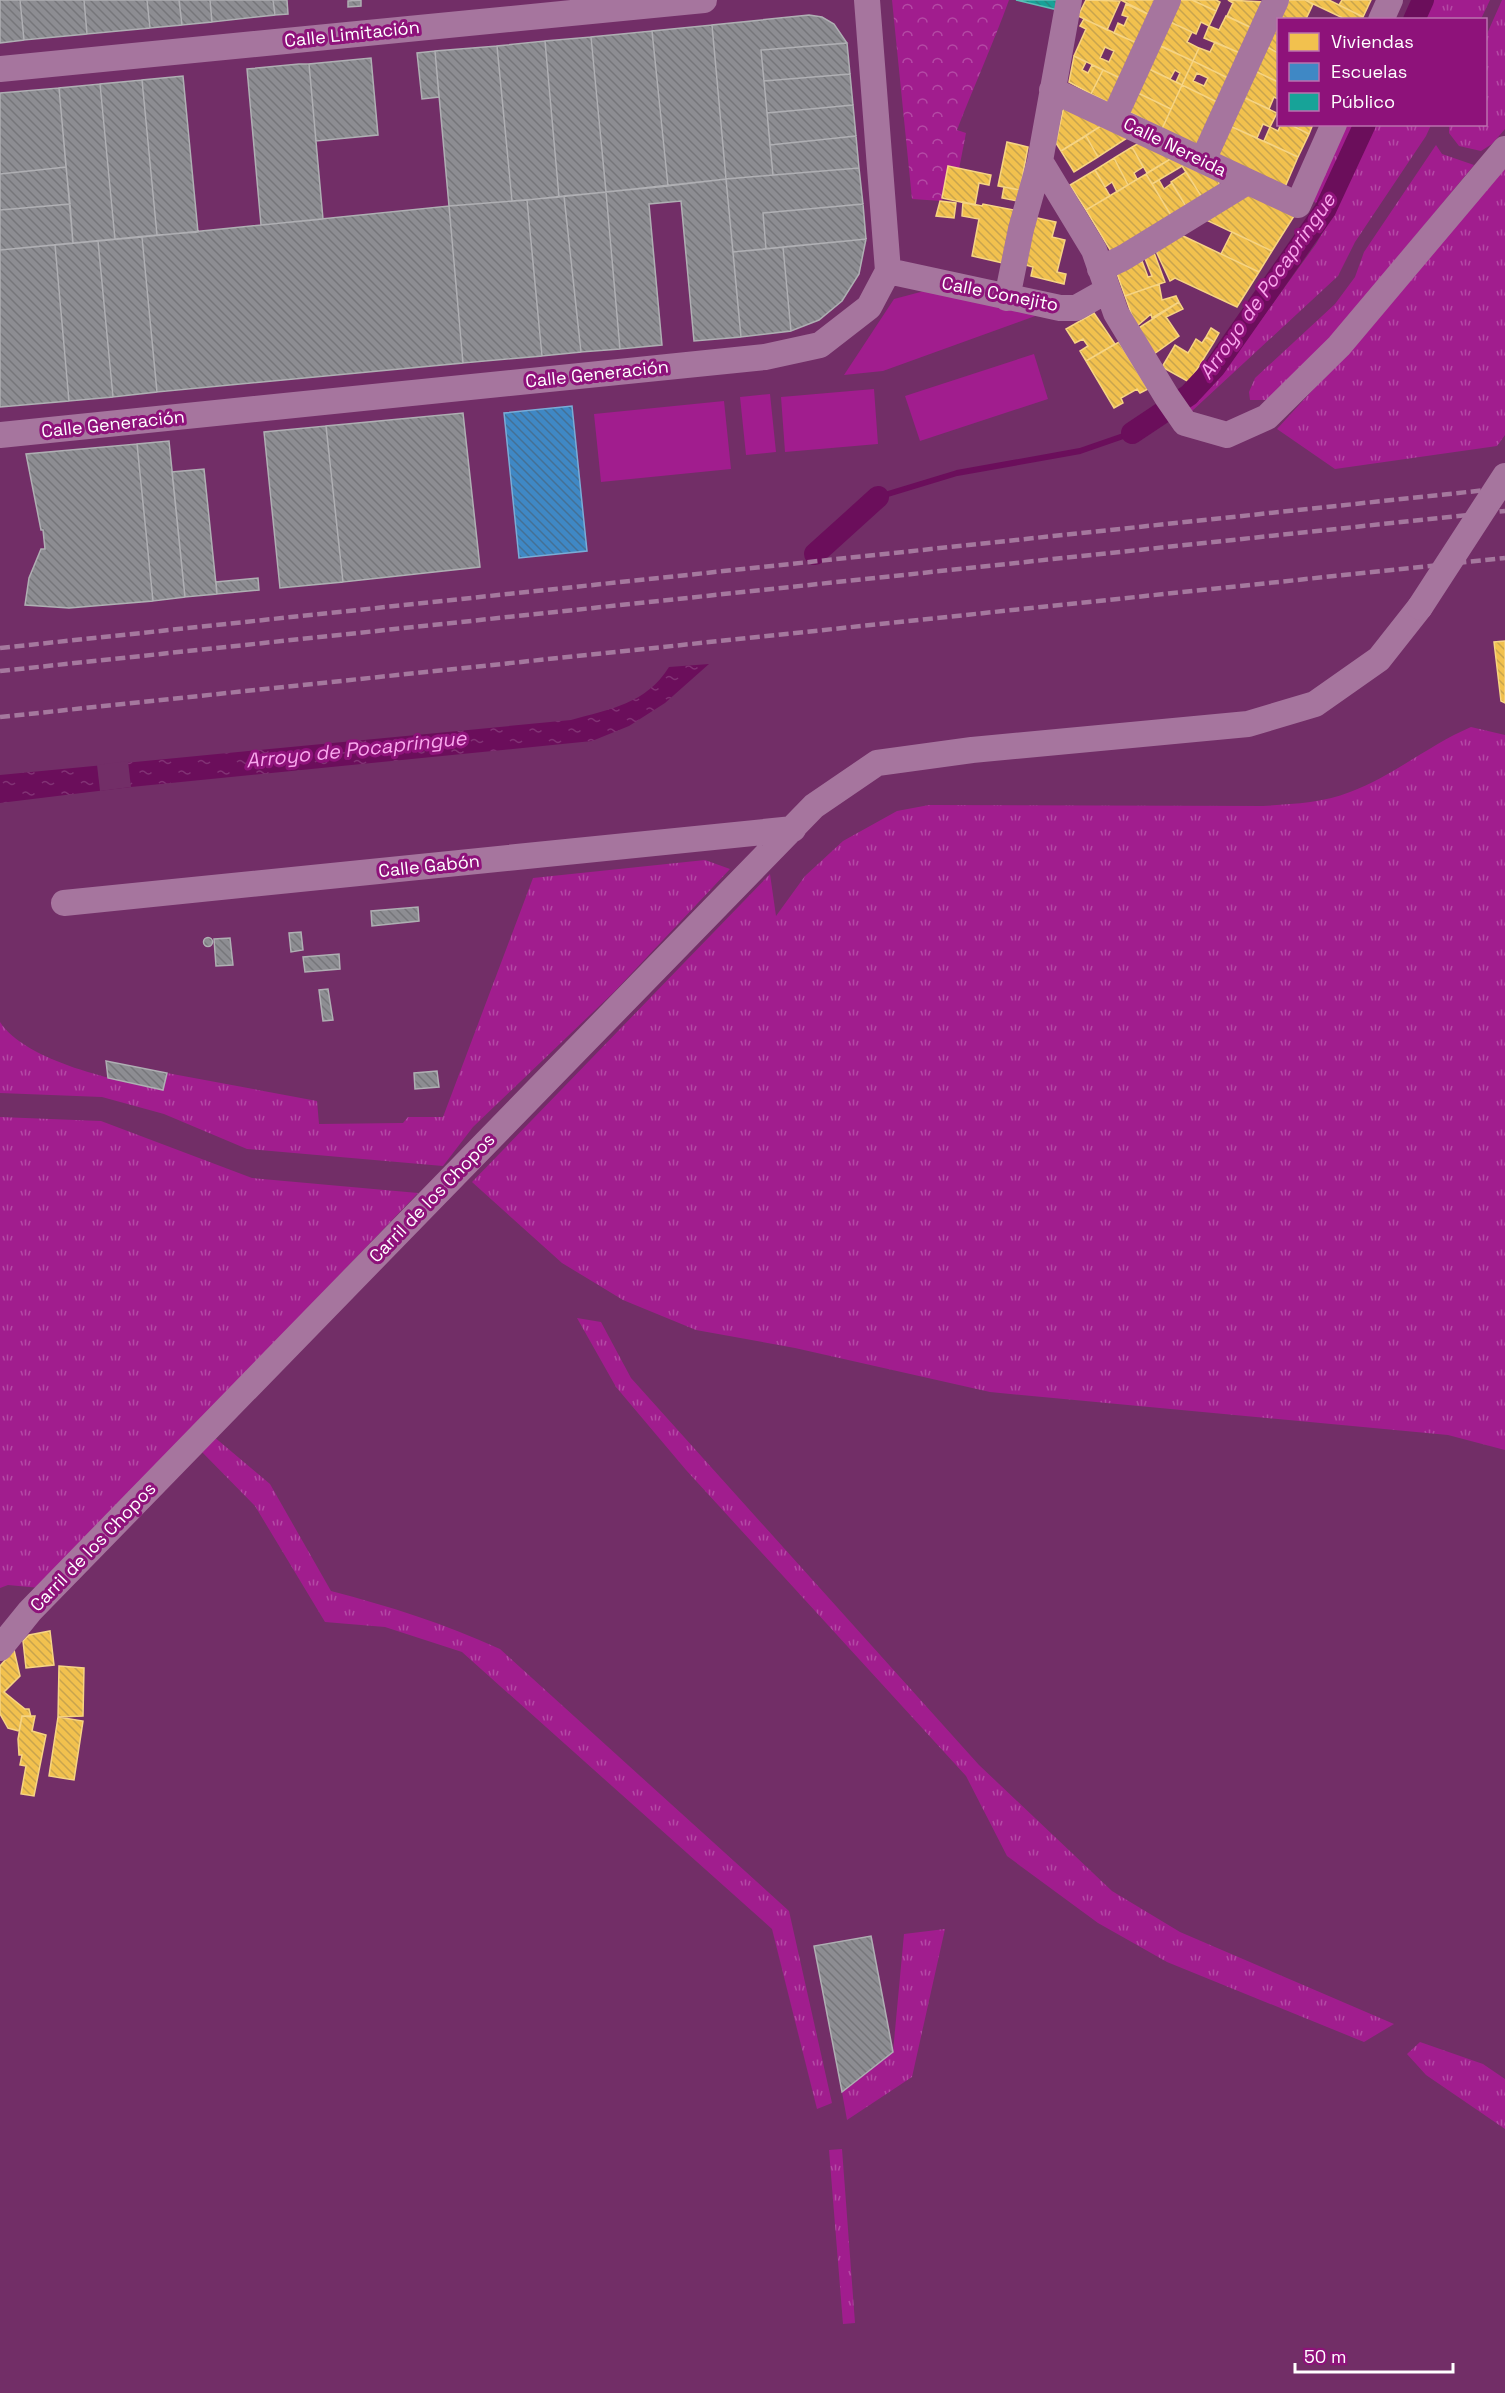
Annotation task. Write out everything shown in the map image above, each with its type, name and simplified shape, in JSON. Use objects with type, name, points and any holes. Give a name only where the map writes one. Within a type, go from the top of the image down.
[{"type":"street","name":"Calle Limitación","points":[[0,69],[653,2],[704,0]]},
{"type":"street","points":[[867,0],[888,271]]},
{"type":"street","points":[[1007,298],[1021,229],[1040,161],[1069,0]]},
{"type":"street","points":[[1114,118],[1168,0]]},
{"type":"street","points":[[1203,160],[1276,0]]},
{"type":"street","points":[[1382,18],[1390,0]]},
{"type":"street","name":"Calle Nereida","points":[[1052,90],[1298,205],[1333,126]]},
{"type":"street","points":[[1040,161],[1094,250],[1116,313],[1177,411],[1227,435],[1267,417],[1339,346],[1505,149]]},
{"type":"street","name":"Calle Conejito","points":[[888,271],[1007,298],[1060,308],[1076,308],[1105,280],[1123,258],[1247,182]]},
{"type":"street","name":"Calle Generación","points":[[0,435],[765,357],[820,345],[869,307],[888,271]]},
{"type":"street","name":"Carril de los Chopos","points":[[0,1648],[30,1611],[814,807],[877,763],[972,750],[1248,724],[1315,704],[1379,659],[1420,607],[1505,476]]},
{"type":"street","name":"Calle Gabón","points":[[64,903],[793,829]]},
{"type":"green space","points":[[892,0],[1009,0],[957,130],[966,133],[959,169],[948,167],[942,201],[912,199]]},
{"type":"green space","points":[[1433,0],[1490,0],[1481,18],[1424,18]]},
{"type":"green space","points":[[1502,0],[1505,0],[1505,129],[1492,144],[1481,151],[1459,146],[1449,133],[1449,126],[1487,126],[1487,34]]},
{"type":"green space","points":[[1342,126],[1356,126],[1318,206],[1309,195]]},
{"type":"green space","points":[[1376,126],[1431,126],[1355,242],[1338,276],[1192,411],[1187,404],[1226,368],[1316,244],[1339,204]]},
{"type":"green space","points":[[1436,145],[1442,154],[1474,165],[1300,375],[1268,400],[1250,400],[1249,392],[1255,378],[1335,304],[1355,277],[1364,252]]},
{"type":"green space","points":[[1505,163],[1505,435],[1497,446],[1335,469],[1277,429],[1342,358]]},
{"type":"green space","points":[[928,290],[1038,315],[883,371],[844,375],[894,299]]},
{"type":"green space","points":[[1034,354],[1048,399],[920,441],[905,396]]},
{"type":"green space","points":[[874,389],[878,444],[785,452],[781,397]]},
{"type":"green space","points":[[770,394],[776,452],[746,455],[740,397]]},
{"type":"green space","points":[[724,401],[731,469],[601,482],[594,414]]},
{"type":"green space","points":[[1471,727],[1505,735],[1505,1450],[1448,1435],[990,1392],[795,1348],[696,1330],[623,1300],[562,1263],[472,1182],[770,874],[776,916],[805,876],[843,841],[897,811],[929,805],[1263,806],[1329,799],[1366,785],[1440,742]]},
{"type":"green space","points":[[705,860],[730,869],[614,992],[473,1127],[443,1166],[247,1149],[164,1114],[102,1097],[0,1093],[0,1022],[13,1036],[51,1059],[122,1081],[163,1090],[167,1073],[317,1101],[319,1124],[403,1123],[408,1117],[443,1117],[533,878]]},
{"type":"green space","points":[[0,1117],[101,1121],[252,1178],[418,1193],[40,1588],[8,1585],[0,1588]]},
{"type":"green space","points":[[577,1318],[601,1322],[631,1378],[979,1765],[1112,1891],[1180,1932],[1394,2024],[1364,2042],[1167,1962],[1098,1923],[1007,1856],[966,1776],[686,1470],[616,1387]]},
{"type":"green space","points":[[213,1436],[270,1484],[331,1591],[417,1616],[500,1649],[789,1911],[832,2103],[817,2109],[772,1929],[462,1652],[385,1627],[325,1622],[255,1506],[200,1450]]},
{"type":"green space","points":[[945,1929],[912,2077],[847,2120],[842,2092],[893,2052],[904,1934]]},
{"type":"green space","points":[[1420,2042],[1483,2064],[1505,2079],[1505,2129],[1426,2075],[1407,2054]]},
{"type":"green space","points":[[842,2149],[855,2323],[843,2324],[829,2150]]},
{"type":"water","points":[[709,664],[665,703],[629,726],[592,741],[131,787],[0,803],[0,775],[571,720],[613,708],[638,697],[660,679],[669,667]]},
{"type":"pier","points":[[128,761],[131,787],[100,791],[97,765]]},
{"type":"building: Viviendas","points":[[1086,0],[1120,1],[1107,30],[1078,16]]},
{"type":"building: Viviendas","points":[[1121,0],[1156,0],[1150,15]]},
{"type":"building: Viviendas","points":[[1180,0],[1192,0],[1216,11],[1209,26],[1201,22],[1196,34],[1170,22]]},
{"type":"building: Viviendas","points":[[1192,0],[1216,0],[1220,2],[1216,11]]},
{"type":"building: Viviendas","points":[[1228,0],[1264,2],[1252,28],[1227,16],[1233,3]]},
{"type":"building: Viviendas","points":[[1289,0],[1305,0],[1313,4],[1306,18],[1281,18]]},
{"type":"building: Viviendas","points":[[1305,0],[1329,0],[1363,17],[1343,18]]},
{"type":"building: Viviendas","points":[[1342,0],[1371,0],[1363,17],[1339,5]]},
{"type":"building: Viviendas","points":[[1126,4],[1150,15],[1137,43],[1114,33],[1118,23],[1124,26],[1128,17],[1122,15]]},
{"type":"building: Viviendas","points":[[1226,16],[1252,28],[1240,53],[1204,38],[1209,26],[1219,30]]},
{"type":"building: Viviendas","points":[[1084,19],[1137,43],[1120,78],[1074,56],[1086,29],[1080,26]],"holes":[[[1105,47],[1114,51],[1109,62],[1100,58]]]},
{"type":"building: Viviendas","points":[[1170,22],[1192,32],[1187,42],[1199,48],[1193,61],[1160,46]]},
{"type":"building: Viviendas","points":[[1277,24],[1277,52],[1267,47]]},
{"type":"building: Viviendas","points":[[1215,42],[1240,53],[1228,78],[1193,61],[1199,48],[1210,52]]},
{"type":"building: Viviendas","points":[[1157,44],[1193,61],[1182,85],[1176,82],[1180,73],[1175,70],[1170,79],[1147,68]]},
{"type":"building: Viviendas","points":[[1267,47],[1277,52],[1277,82],[1255,71]]},
{"type":"building: Viviendas","points":[[1074,56],[1086,62],[1082,70],[1088,73],[1092,65],[1103,70],[1091,94],[1069,82]]},
{"type":"building: Viviendas","points":[[1193,61],[1228,78],[1217,102],[1182,85]],"holes":[[[1197,73],[1208,78],[1204,86],[1193,81]]]},
{"type":"building: Viviendas","points":[[1149,69],[1182,85],[1171,109],[1138,93]]},
{"type":"building: Viviendas","points":[[1103,70],[1120,78],[1109,103],[1091,94]]},
{"type":"building: Viviendas","points":[[1255,71],[1277,82],[1277,98],[1274,97],[1269,109],[1243,97]]},
{"type":"building: Viviendas","points":[[1182,85],[1217,102],[1196,146],[1162,129]]},
{"type":"building: Viviendas","points":[[1138,93],[1171,109],[1162,129],[1129,112]]},
{"type":"building: Viviendas","points":[[1243,97],[1277,113],[1270,127],[1263,124],[1257,138],[1230,126]]},
{"type":"building: Viviendas","points":[[1066,108],[1101,126],[1061,151],[1056,143],[1063,110]]},
{"type":"building: Viviendas","points":[[1101,126],[1127,138],[1098,157],[1086,136]]},
{"type":"building: Viviendas","points":[[1230,126],[1298,157],[1285,187],[1216,155]]},
{"type":"building: Viviendas","points":[[1280,126],[1293,126],[1309,134],[1298,157],[1264,141],[1270,127],[1278,131]]},
{"type":"building: Viviendas","points":[[1293,126],[1312,126],[1309,134]]},
{"type":"building: Viviendas","points":[[1086,136],[1098,157],[1074,172],[1061,151]]},
{"type":"building: Viviendas","points":[[1007,142],[1028,147],[1020,190],[998,186]]},
{"type":"building: Viviendas","points":[[1139,143],[1172,158],[1147,173],[1132,147]]},
{"type":"building: Viviendas","points":[[1132,147],[1143,167],[1134,173],[1137,179],[1128,185],[1114,158]]},
{"type":"building: Viviendas","points":[[1114,158],[1128,185],[1117,192],[1112,182],[1105,187],[1095,170]]},
{"type":"building: Viviendas","points":[[1172,158],[1184,165],[1152,184],[1146,174]]},
{"type":"building: Viviendas","points":[[948,166],[991,175],[989,185],[979,183],[975,205],[942,198]]},
{"type":"building: Viviendas","points":[[1182,166],[1219,181],[1219,189],[1203,199]]},
{"type":"building: Viviendas","points":[[1095,170],[1110,196],[1086,210],[1070,185]]},
{"type":"building: Viviendas","points":[[1186,172],[1203,199],[1187,208],[1171,182]]},
{"type":"building: Viviendas","points":[[1146,174],[1172,217],[1112,253],[1086,210]]},
{"type":"building: Viviendas","points":[[1159,180],[1164,189],[1172,183],[1187,208],[1172,217],[1152,184]]},
{"type":"building: Viviendas","points":[[1004,187],[1020,190],[1017,201],[1002,198]]},
{"type":"building: Viviendas","points":[[1246,192],[1294,216],[1272,251],[1204,219]]},
{"type":"building: Viviendas","points":[[940,201],[956,203],[954,218],[936,216]]},
{"type":"building: Viviendas","points":[[963,202],[1014,210],[1003,263],[972,256],[979,219],[962,216]]},
{"type":"building: Viviendas","points":[[1033,217],[1056,222],[1052,237],[1065,240],[1057,272],[1066,274],[1064,284],[1031,276],[1033,267],[1022,264]]},
{"type":"building: Viviendas","points":[[1232,232],[1272,251],[1259,272],[1221,254]]},
{"type":"building: Viviendas","points":[[1179,234],[1259,272],[1237,307],[1175,278],[1170,281],[1155,249]]},
{"type":"building: Viviendas","points":[[1153,250],[1165,282],[1125,296],[1116,271],[1142,261],[1148,277],[1152,276],[1144,256]]},
{"type":"building: Viviendas","points":[[1159,284],[1162,300],[1176,296],[1179,302],[1152,318],[1151,314],[1136,327],[1125,296]]},
{"type":"building: Viviendas","points":[[1179,302],[1183,309],[1166,317],[1179,336],[1154,354],[1137,329]]},
{"type":"building: Viviendas","points":[[1094,313],[1115,344],[1086,361],[1080,351],[1088,346],[1083,339],[1075,343],[1066,329]]},
{"type":"building: Viviendas","points":[[1211,328],[1219,333],[1214,342],[1206,337]]},
{"type":"building: Viviendas","points":[[1206,337],[1214,342],[1189,382],[1162,367],[1175,345],[1188,353],[1196,339],[1202,343]]},
{"type":"building: Viviendas","points":[[1119,342],[1148,389],[1140,393],[1137,389],[1121,398],[1123,403],[1114,408],[1086,361]]},
{"type":"building: Viviendas","points":[[1505,641],[1505,703],[1501,701],[1494,642]]},
{"type":"building: Viviendas","points":[[50,1631],[54,1665],[26,1668],[23,1641],[29,1635]]},
{"type":"building: Viviendas","points":[[14,1650],[20,1676],[4,1692],[25,1709],[29,1709],[31,1717],[22,1716],[19,1731],[8,1728],[0,1714],[0,1666]]},
{"type":"building: Viviendas","points":[[59,1666],[84,1668],[83,1716],[58,1717]]},
{"type":"building: Viviendas","points":[[22,1716],[35,1716],[32,1731],[46,1735],[34,1796],[21,1794],[26,1766],[20,1765],[22,1755],[19,1755],[18,1739]]},
{"type":"building: Viviendas","points":[[58,1717],[83,1721],[74,1780],[49,1776]]},
{"type":"building: Escuelas","points":[[572,406],[587,551],[519,558],[504,413]]},
{"type":"building: Público","points":[[1016,0],[1060,0],[1058,10]]},
{"type":"building: Industria","points":[[0,0],[20,0],[24,40],[0,43]]},
{"type":"building: Industria","points":[[20,0],[84,0],[87,34],[24,40]]},
{"type":"building: Industria","points":[[84,0],[147,0],[150,28],[87,34]]},
{"type":"building: Industria","points":[[147,0],[179,0],[182,25],[150,28]]},
{"type":"building: Industria","points":[[179,0],[210,0],[212,22],[182,25]]},
{"type":"building: Industria","points":[[210,0],[273,0],[275,15],[212,22]]},
{"type":"building: Industria","points":[[273,0],[287,0],[288,14],[275,15]]},
{"type":"building: Industria","points":[[361,0],[361,6],[348,7],[348,1]]},
{"type":"building: Industria","points":[[809,15],[822,17],[834,24],[847,43],[761,50],[773,175],[726,179],[712,25]]},
{"type":"building: Industria","points":[[712,25],[726,179],[668,186],[652,31]]},
{"type":"building: Industria","points":[[652,31],[668,186],[606,192],[591,37]]},
{"type":"building: Industria","points":[[591,37],[606,192],[559,197],[545,41]]},
{"type":"building: Industria","points":[[545,41],[559,197],[512,201],[497,46]]},
{"type":"building: Industria","points":[[847,43],[850,74],[764,81],[761,50]]},
{"type":"building: Industria","points":[[497,46],[512,201],[449,206],[435,51]]},
{"type":"building: Industria","points":[[435,51],[439,97],[422,99],[417,53]]},
{"type":"building: Industria","points":[[371,58],[378,135],[316,141],[309,64]]},
{"type":"building: Industria","points":[[309,64],[323,219],[261,225],[247,69]]},
{"type":"building: Industria","points":[[850,74],[853,105],[767,113],[764,81]]},
{"type":"building: Industria","points":[[183,76],[198,232],[157,235],[142,80]]},
{"type":"building: Industria","points":[[142,80],[157,235],[115,239],[100,84]]},
{"type":"building: Industria","points":[[100,84],[115,239],[73,243],[59,88]]},
{"type":"building: Industria","points":[[59,88],[66,167],[0,174],[0,93]]},
{"type":"building: Industria","points":[[853,105],[856,136],[770,145],[767,113]]},
{"type":"building: Industria","points":[[856,136],[859,168],[773,175],[770,145]]},
{"type":"building: Industria","points":[[66,167],[70,204],[0,210],[0,174]]},
{"type":"building: Industria","points":[[859,168],[863,204],[763,213],[766,249],[733,252],[726,179]]},
{"type":"building: Industria","points":[[726,179],[741,337],[694,341],[681,201],[649,204],[662,345],[620,349],[606,192]]},
{"type":"building: Industria","points":[[606,192],[620,349],[581,352],[564,196]]},
{"type":"building: Industria","points":[[564,196],[581,352],[542,356],[527,200]]},
{"type":"building: Industria","points":[[527,200],[542,356],[463,363],[449,206]]},
{"type":"building: Industria","points":[[70,204],[73,243],[0,250],[0,210]]},
{"type":"building: Industria","points":[[863,204],[866,239],[766,249],[763,213]]},
{"type":"building: Industria","points":[[449,206],[463,363],[157,392],[142,237]]},
{"type":"building: Industria","points":[[142,237],[157,392],[113,397],[98,241]]},
{"type":"building: Industria","points":[[866,239],[859,274],[842,301],[819,320],[791,331],[783,247]]},
{"type":"building: Industria","points":[[98,241],[113,397],[69,401],[55,245]]},
{"type":"building: Industria","points":[[55,245],[69,401],[0,407],[0,250]]},
{"type":"building: Industria","points":[[783,247],[791,331],[741,337],[733,252]]},
{"type":"building: Industria","points":[[463,413],[480,567],[343,582],[326,426]]},
{"type":"building: Industria","points":[[326,426],[343,582],[280,588],[264,432]]},
{"type":"building: Industria","points":[[169,441],[185,597],[153,601],[137,444]]},
{"type":"building: Industria","points":[[137,444],[153,601],[69,608],[25,605],[29,578],[41,549],[45,549],[26,454]]},
{"type":"building: Industria","points":[[204,469],[217,594],[185,597],[172,472]]},
{"type":"building: Industria","points":[[258,578],[259,590],[217,594],[216,582]]},
{"type":"building: Industria","points":[[418,907],[419,921],[372,926],[371,911]]},
{"type":"building: Industria","points":[[301,932],[303,950],[291,952],[289,933]]},
{"type":"building: Industria","points":[[208,938],[212,942],[208,946],[204,942]]},
{"type":"building: Industria","points":[[230,938],[233,965],[216,966],[214,939]]},
{"type":"building: Industria","points":[[339,954],[340,969],[305,972],[303,957]]},
{"type":"building: Industria","points":[[328,989],[333,1020],[323,1021],[319,990]]},
{"type":"building: Industria","points":[[106,1061],[167,1073],[163,1090],[108,1078]]},
{"type":"building: Industria","points":[[437,1071],[439,1087],[415,1089],[414,1073]]},
{"type":"building: Industria","points":[[871,1936],[893,2052],[842,2092],[814,1946]]},
{"type":"waterway","name":"Arroyo de Pocapringue","points":[[1415,18],[1423,0]]},
{"type":"waterway","name":"Arroyo de Pocapringue","points":[[1132,433],[1189,395],[1215,367],[1325,210],[1364,126]]},
{"type":"waterway","name":"Arroyo de Pocapringue","points":[[878,497],[957,473],[1080,451],[1132,433]]},
{"type":"waterway","name":"Arroyo de Pocapringue","points":[[815,554],[878,497]]},
{"type":"railway","points":[[0,648],[1505,488]]},
{"type":"railway","points":[[0,671],[1505,511]]},
{"type":"railway","points":[[0,717],[1505,558]]}]
